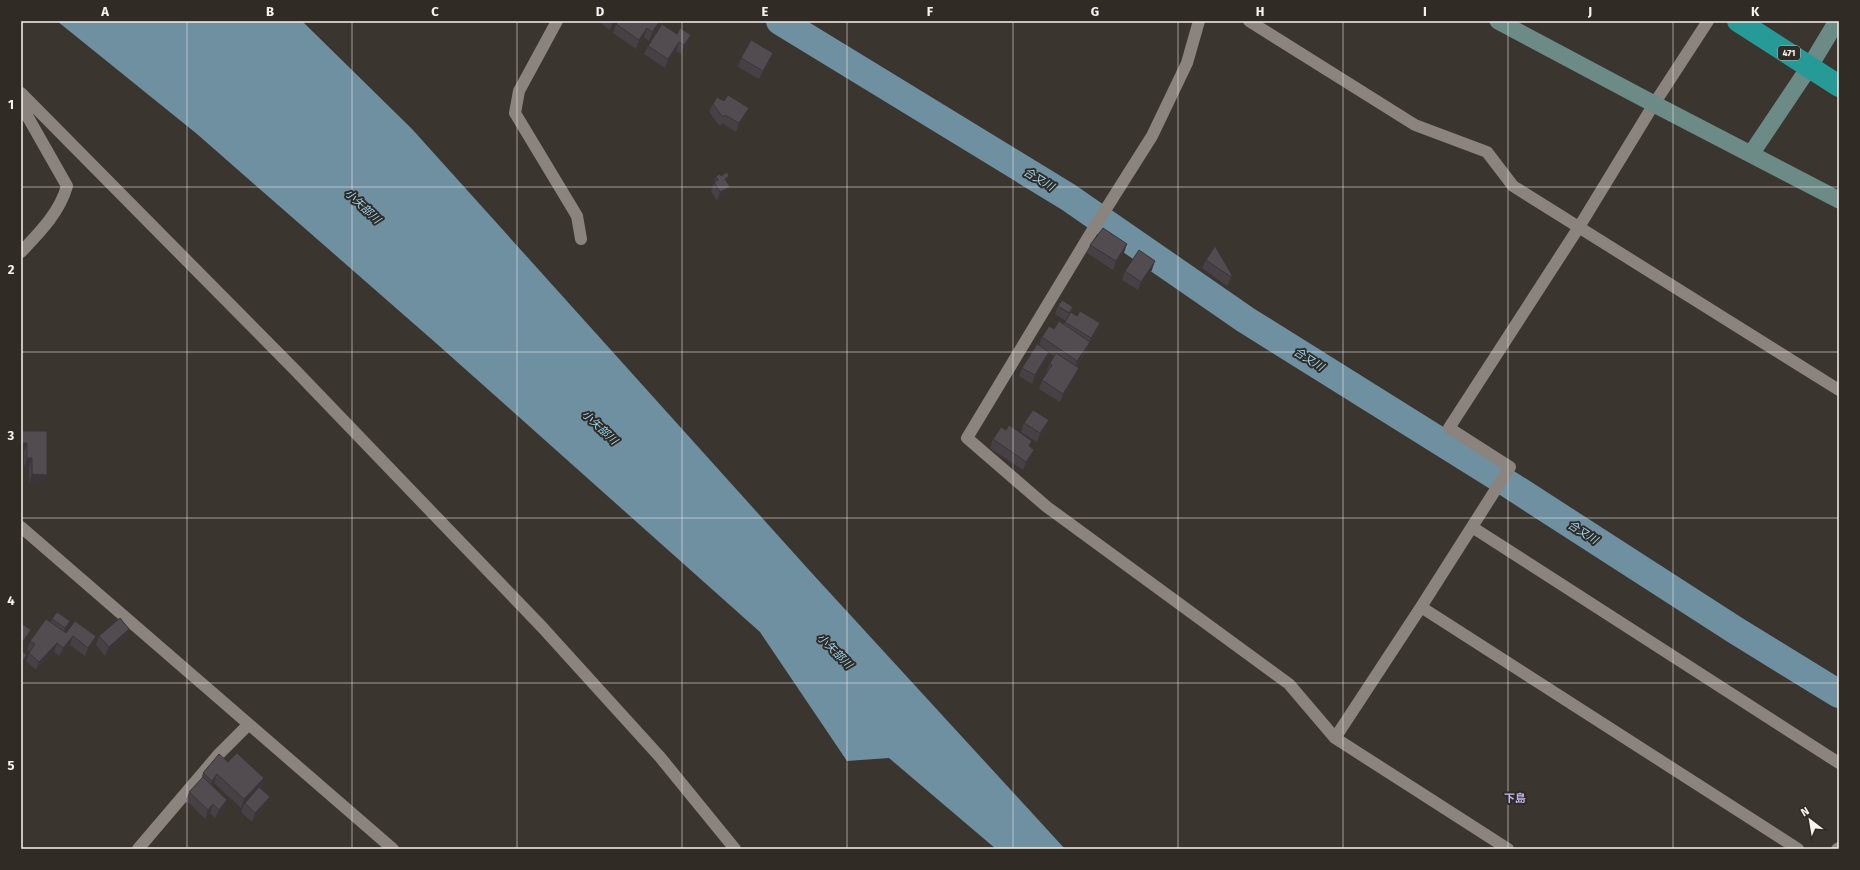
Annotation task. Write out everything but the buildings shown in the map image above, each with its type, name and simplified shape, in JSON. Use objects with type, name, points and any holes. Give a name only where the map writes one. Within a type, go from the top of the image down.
[{"type":"highway","name":"471","points":[[1738,21],[1839,86]]},
{"type":"street","points":[[557,21],[519,91],[515,113],[577,216],[581,240]]},
{"type":"street","points":[[1199,21],[1187,63],[1152,136],[1092,230],[967,438],[1047,507],[1289,684],[1335,738],[1508,849]]},
{"type":"street","points":[[1249,21],[1415,126],[1487,152],[1513,186],[1839,390]]},
{"type":"street","points":[[1498,21],[1839,200]]},
{"type":"street","points":[[1335,738],[1510,467],[1449,428],[1579,227],[1654,104],[1708,21]]},
{"type":"street","points":[[1751,154],[1810,66],[1837,21]]},
{"type":"street","points":[[21,94],[295,370],[542,627],[660,757],[735,849]]},
{"type":"street","points":[[21,105],[67,186],[64,197],[45,226],[21,252]]},
{"type":"street","points":[[21,527],[393,849]]},
{"type":"street","points":[[1472,527],[1839,763]]},
{"type":"street","points":[[1421,607],[1798,849]]},
{"type":"street","points":[[138,849],[219,754],[248,725]]},
{"type":"water","name":"小矢部川","points":[[57,21],[302,21],[412,129],[809,570],[1065,849],[996,849],[889,758],[847,761],[760,632],[437,344],[197,134]]},
{"type":"waterway","name":"合又川","points":[[780,21],[1068,197],[1246,320],[1510,485],[1735,630],[1839,694]]},
{"type":"district","name":"下島","points":[[1515,798]]}]
